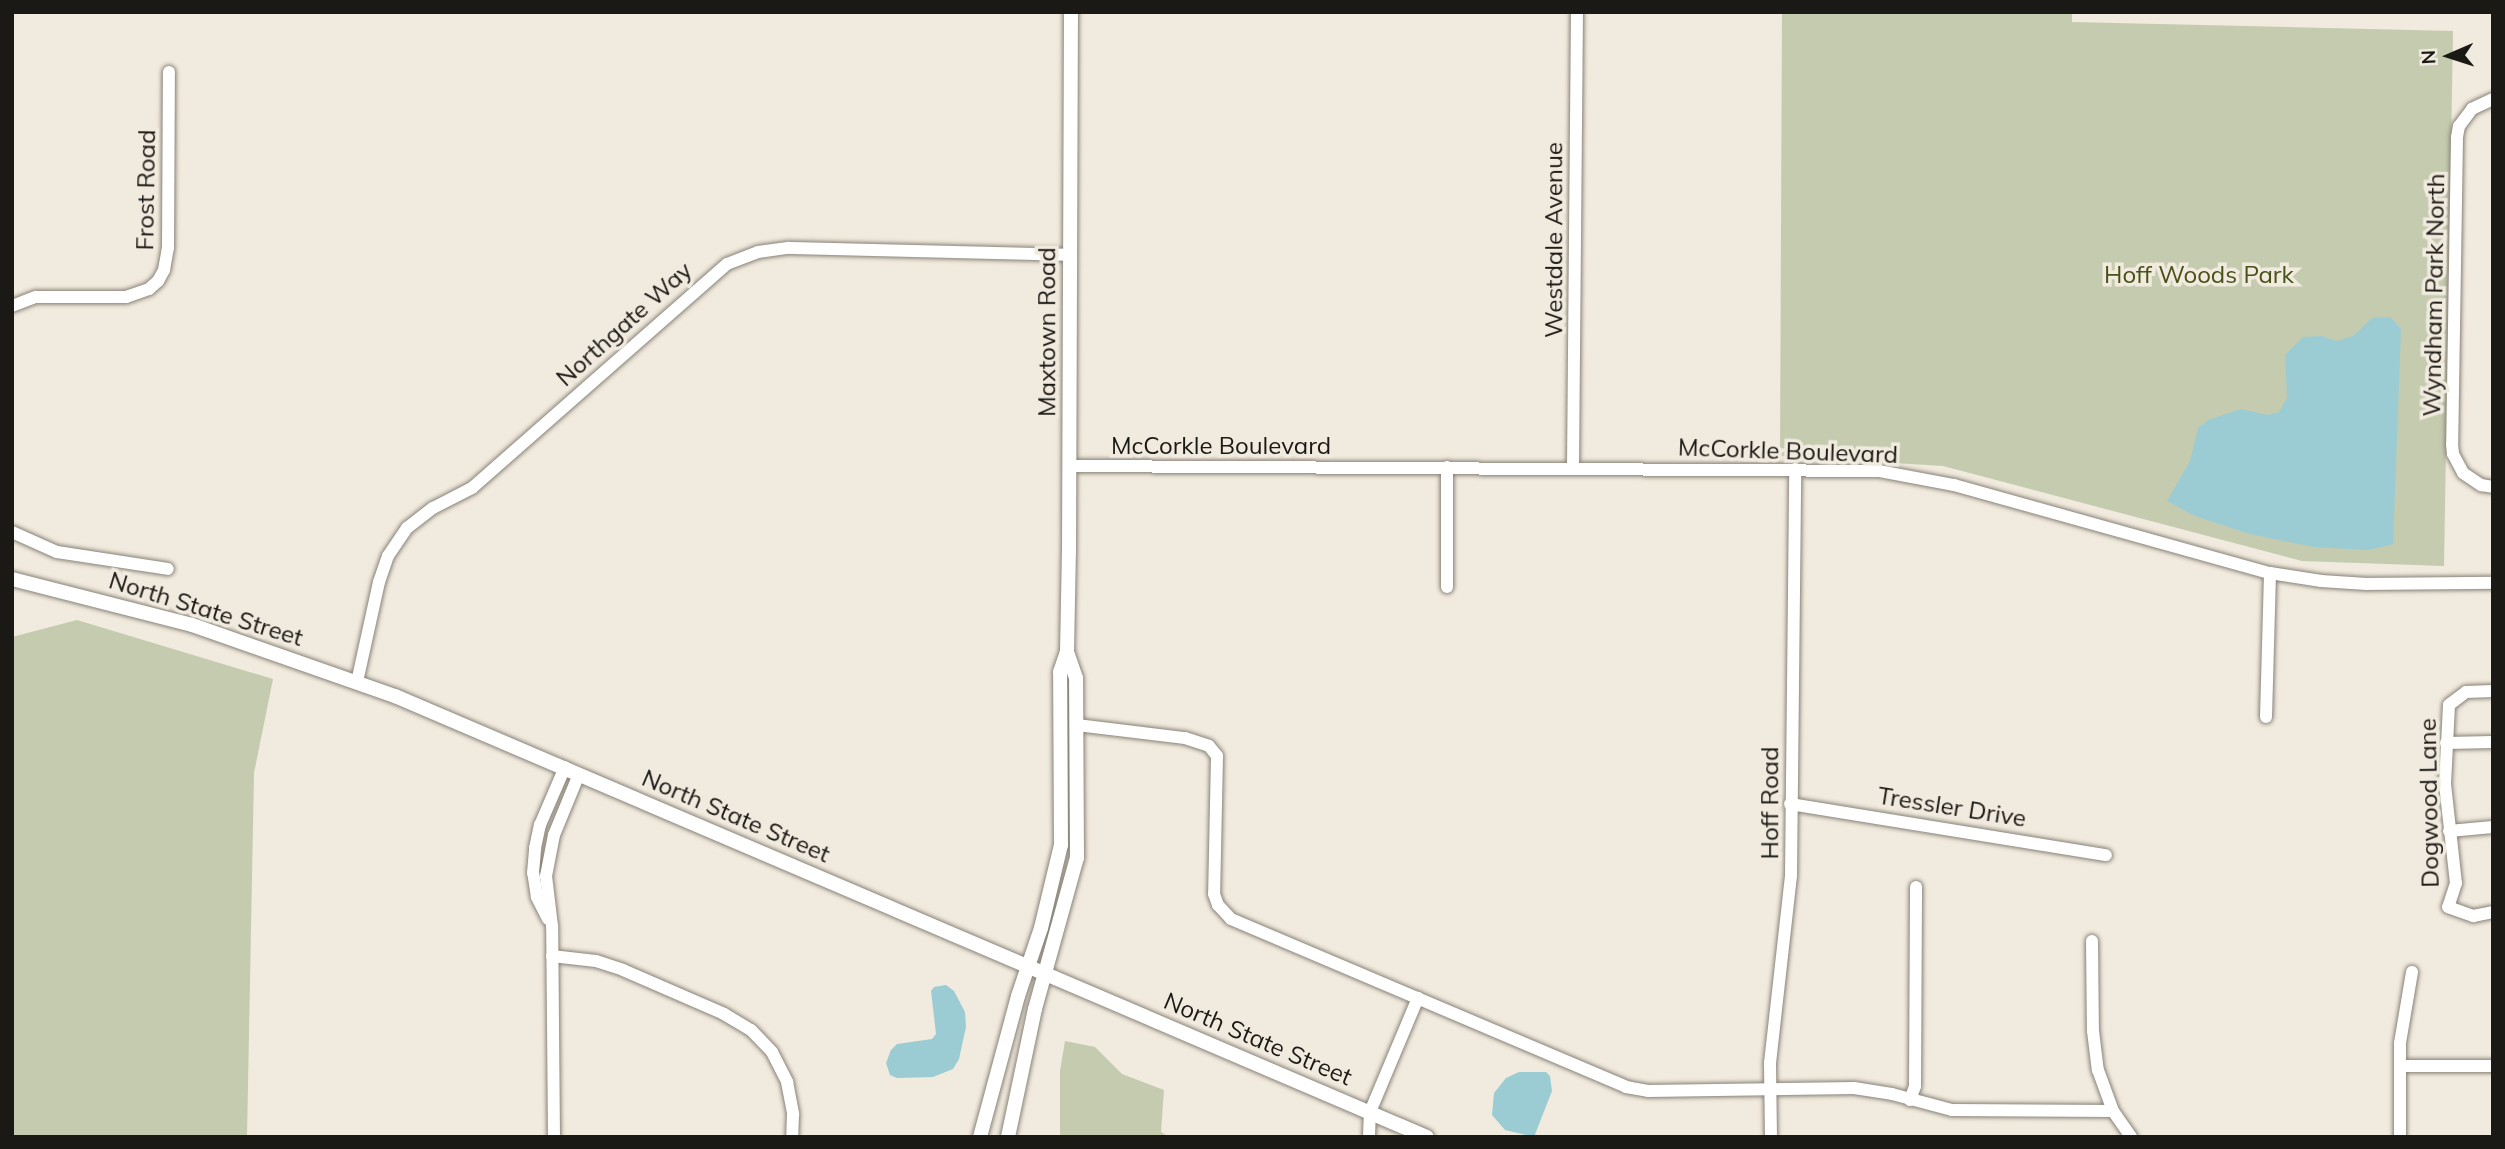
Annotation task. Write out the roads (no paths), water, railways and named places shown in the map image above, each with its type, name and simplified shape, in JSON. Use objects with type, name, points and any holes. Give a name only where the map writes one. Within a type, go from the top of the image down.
[{"type":"main road","name":"Maxtown Road","points":[[980,1137],[993,1081],[1041,928],[1061,845],[1060,672],[1066,652],[1069,466],[1071,12]]},
{"type":"main road","name":"North State Street","points":[[12,579],[192,625],[357,682],[565,767],[1427,1137]]},
{"type":"main road","name":"Maxtown Road","points":[[1008,1137],[1045,972],[1077,858],[1079,796],[1076,678],[1066,652]]},
{"type":"main road","points":[[1061,718],[1067,727],[1072,789],[1079,796]]},
{"type":"street","name":"Westdale Avenue","points":[[1573,467],[1577,12]]},
{"type":"street","name":"Frost Road","points":[[12,306],[37,297],[126,297],[149,289],[158,281],[164,270],[168,248],[169,72]]},
{"type":"street","name":"Wyndham Park North","points":[[2493,99],[2472,109],[2459,126],[2457,137],[2452,444],[2453,454],[2463,473],[2481,485],[2493,487]]},
{"type":"street","name":"Northgate Way","points":[[357,682],[382,573],[392,548],[407,528],[433,508],[472,488],[727,264],[758,251],[781,249],[1070,255]]},
{"type":"street","name":"McCorkle Boulevard","points":[[1069,466],[1573,467],[1880,471],[1916,477],[2270,573],[2312,580],[2367,584],[2493,583]]},
{"type":"street","points":[[1447,467],[1447,587]]},
{"type":"street","name":"Hoff Road","points":[[1771,1137],[1770,1090],[1777,999],[1789,914],[1795,469]]},
{"type":"street","points":[[12,532],[57,552],[168,569]]},
{"type":"street","points":[[2266,717],[2270,573]]},
{"type":"street","name":"Dogwood Lane","points":[[2493,691],[2466,692],[2452,700],[2446,715],[2449,831],[2456,883],[2448,907],[2473,916],[2493,912]]},
{"type":"street","points":[[1077,725],[1185,738],[1209,746],[1217,756],[1214,878],[1217,905],[1231,919],[1626,1087],[1648,1091],[1854,1088],[1952,1110],[2113,1111]]},
{"type":"street","points":[[2446,743],[2493,742]]},
{"type":"street","points":[[552,926],[537,897],[533,873],[535,848],[540,825],[565,767]]},
{"type":"street","points":[[554,1137],[552,926],[548,860],[554,835],[579,774]]},
{"type":"street","name":"Tressler Drive","points":[[1790,804],[2106,855]]},
{"type":"street","points":[[2449,831],[2493,827]]},
{"type":"street","points":[[1910,1100],[1916,1086],[1916,887]]},
{"type":"street","points":[[2092,941],[2094,1049],[2101,1082],[2113,1111],[2131,1137]]},
{"type":"street","points":[[552,956],[596,961],[622,970],[724,1014],[751,1030],[782,1066],[791,1096],[792,1137]]},
{"type":"street","points":[[2400,1137],[2400,1043],[2412,972]]},
{"type":"street","points":[[1369,1137],[1370,1112],[1418,998]]},
{"type":"street","points":[[2400,1066],[2493,1066]]},
{"type":"water","points":[[2390,317],[2401,329],[2393,544],[2368,550],[2314,547],[2250,534],[2195,516],[2167,501],[2190,461],[2198,428],[2208,420],[2241,409],[2267,415],[2279,412],[2287,398],[2285,355],[2303,337],[2321,336],[2337,341],[2353,336],[2372,318]]},
{"type":"water","points":[[946,985],[954,991],[965,1012],[966,1027],[959,1059],[953,1069],[933,1077],[897,1078],[890,1075],[886,1063],[891,1050],[897,1044],[932,1039],[936,1034],[931,991],[934,987]]},
{"type":"water","points":[[1519,1072],[1546,1072],[1550,1076],[1552,1091],[1534,1137],[1505,1130],[1492,1115],[1494,1093],[1506,1078]]},
{"type":"park label","name":"Hoff Woods Park","points":[[2199,275]]}]
